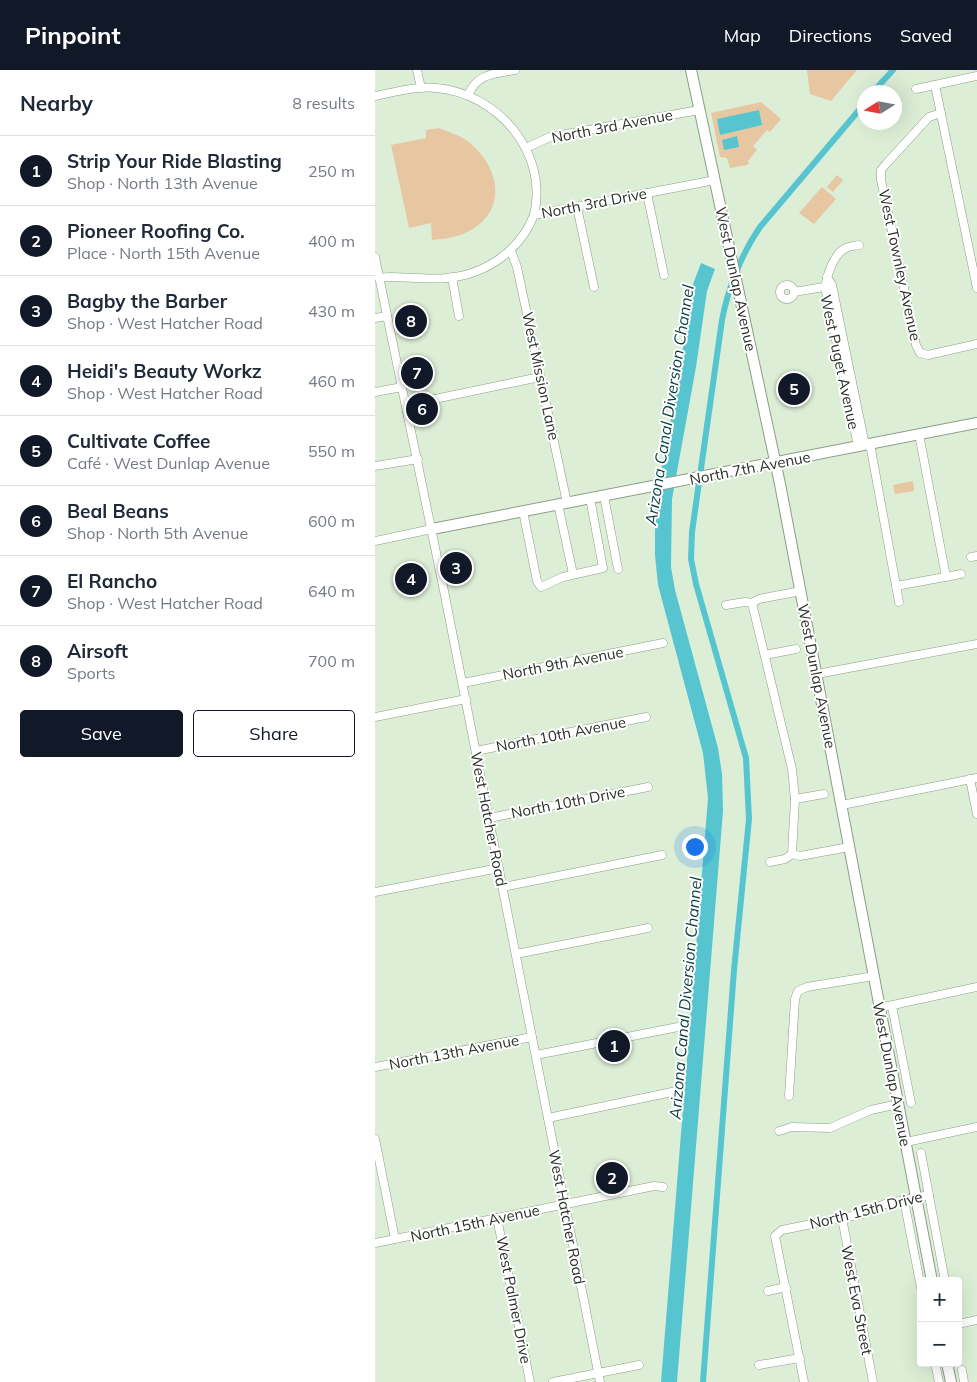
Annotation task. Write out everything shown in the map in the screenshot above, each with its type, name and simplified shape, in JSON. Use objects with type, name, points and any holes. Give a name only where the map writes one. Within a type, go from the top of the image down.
[{"type":"main road","name":"West Dunlap Avenue","points":[[691,71],[776,463],[931,1277]]},
{"type":"main road","name":"North 7th Avenue","points":[[432,529],[977,423]]},
{"type":"main road","points":[[948,1367],[951,1382]]},
{"type":"street","points":[[417,70],[421,88]]},
{"type":"street","points":[[468,94],[475,83],[482,78],[515,70]]},
{"type":"street","points":[[916,89],[977,76]]},
{"type":"street","points":[[935,85],[977,288]]},
{"type":"street","points":[[375,96],[421,88],[444,89],[468,94],[485,103],[500,115],[517,134],[526,148],[534,168],[537,183],[534,215]]},
{"type":"street","name":"North 3rd Avenue","points":[[526,148],[550,138],[699,110]]},
{"type":"street","name":"West Townley Avenue","points":[[941,113],[929,117],[881,170],[881,180],[916,345],[920,353],[928,355],[977,344]]},
{"type":"street","name":"North 3rd Drive","points":[[379,278],[389,276],[452,277],[485,267],[511,251],[524,236],[534,215],[715,180]]},
{"type":"street","points":[[647,193],[664,274]]},
{"type":"street","points":[[577,207],[594,287]]},
{"type":"street","name":"West Puget Avenue","points":[[859,245],[842,250],[827,277],[828,286],[899,602]]},
{"type":"street","name":"West Mission Lane","points":[[511,251],[517,267],[540,376],[573,574]]},
{"type":"street","name":"West Hatcher Road","points":[[375,257],[463,683],[600,1382]]},
{"type":"street","points":[[452,277],[459,316]]},
{"type":"street","points":[[794,292],[828,286]]},
{"type":"street","points":[[375,318],[387,316]]},
{"type":"street","points":[[406,405],[540,376]]},
{"type":"street","points":[[375,392],[403,387]]},
{"type":"street","points":[[919,434],[946,576]]},
{"type":"street","points":[[375,466],[418,459]]},
{"type":"street","points":[[604,496],[619,569]]},
{"type":"street","points":[[523,511],[537,581],[541,587],[573,574],[603,568],[590,498]]},
{"type":"street","name":"North 7th Avenue","points":[[375,541],[432,529]]},
{"type":"street","points":[[896,586],[961,574]]},
{"type":"street","points":[[726,605],[745,602],[752,603],[759,599],[801,591]]},
{"type":"street","points":[[752,603],[791,759],[795,799],[792,854]]},
{"type":"street","name":"North 9th Avenue","points":[[463,683],[663,643]]},
{"type":"street","points":[[817,674],[977,644]]},
{"type":"street","points":[[765,655],[797,649]]},
{"type":"street","points":[[375,717],[466,700]]},
{"type":"street","name":"North 10th Avenue","points":[[476,751],[646,717]]},
{"type":"street","points":[[841,805],[974,779],[977,814]]},
{"type":"street","name":"North 10th Drive","points":[[489,818],[647,787]]},
{"type":"street","points":[[795,799],[824,794]]},
{"type":"street","points":[[770,862],[785,859],[792,854],[800,856],[849,847]]},
{"type":"street","points":[[503,887],[662,855]]},
{"type":"street","points":[[375,892],[499,868]]},
{"type":"street","points":[[516,954],[648,928]]},
{"type":"street","points":[[789,1096],[795,999],[798,991],[807,987],[874,976]]},
{"type":"street","points":[[879,1008],[977,987]]},
{"type":"street","name":"West Dunlap Avenue","points":[[892,1006],[911,1103]]},
{"type":"street","name":"North 13th Avenue","points":[[536,1055],[678,1027]]},
{"type":"street","name":"North 13th Avenue","points":[[375,1068],[532,1037]]},
{"type":"street","points":[[548,1118],[672,1092]]},
{"type":"street","points":[[779,1131],[792,1127],[830,1128],[871,1110],[898,1104]]},
{"type":"street","points":[[905,1142],[977,1127]]},
{"type":"street","points":[[375,1141],[395,1239]]},
{"type":"street","name":"West Dunlap Avenue","points":[[921,1153],[944,1277]]},
{"type":"street","name":"North 15th Avenue","points":[[375,1243],[654,1186],[663,1187]]},
{"type":"street","name":"North 15th Drive","points":[[786,1287],[775,1236],[782,1230],[862,1214],[885,1204],[929,1195]]},
{"type":"street","points":[[904,1200],[919,1277]]},
{"type":"street","name":"West Palmer Drive","points":[[497,1218],[530,1382]]},
{"type":"street","name":"West Eva Street","points":[[842,1218],[873,1382]]},
{"type":"street","points":[[768,1291],[786,1287],[804,1382]]},
{"type":"street","points":[[962,1323],[977,1320]]},
{"type":"street","points":[[759,1365],[800,1358]]},
{"type":"street","points":[[553,1382],[639,1365]]},
{"type":"street","points":[[936,1367],[939,1382]]},
{"type":"street","points":[[962,1370],[964,1382]]},
{"type":"shaded area","points":[[807,70],[857,70],[831,101],[810,94]]},
{"type":"shaded area","points":[[761,102],[781,119],[770,132],[767,130],[753,146],[757,150],[747,165],[730,168],[727,158],[720,157],[711,113]]},
{"type":"shaded area","points":[[439,128],[463,138],[481,154],[489,166],[494,179],[495,192],[493,205],[487,216],[477,226],[463,234],[432,240],[431,223],[409,228],[391,145],[426,138],[426,130]]},
{"type":"shaded area","points":[[837,175],[843,180],[833,192],[827,187]]},
{"type":"shaded area","points":[[822,187],[836,199],[814,224],[799,213]]},
{"type":"shaded area","points":[[913,481],[914,491],[895,494],[893,485]]},
{"type":"water","points":[[759,110],[762,125],[720,135],[717,119]]},
{"type":"water","points":[[737,136],[739,147],[724,150],[722,140]]},
{"type":"water","points":[[701,263],[715,269],[707,291],[696,367],[672,499],[671,567],[675,590],[718,748],[722,774],[723,811],[677,1382],[661,1382],[708,798],[703,753],[658,585],[655,555],[655,503],[680,370],[690,292]]},
{"type":"waterway","points":[[879,85],[893,70]]},
{"type":"waterway","points":[[703,1382],[734,970],[749,819],[746,758],[696,584],[691,559],[692,532],[722,320],[737,271],[747,248],[760,227],[857,112]]},
{"type":"place","name":"Airsoft","points":[[411,321]]},
{"type":"place","name":"El Rancho","points":[[417,373]]},
{"type":"place","name":"Cultivate Coffee","points":[[794,389]]},
{"type":"place","name":"Beal Beans","points":[[422,409]]},
{"type":"place","name":"Bagby the Barber","points":[[456,568]]},
{"type":"place","name":"Heidi's Beauty Workz","points":[[411,579]]},
{"type":"place","name":"Strip Your Ride Blasting","points":[[614,1046]]},
{"type":"place","name":"Pioneer Roofing Co.","points":[[612,1178]]},
{"type":"water label","name":"Arizona Canal Diversion Channel","points":[[669,405]]},
{"type":"water label","name":"Arizona Canal Diversion Channel","points":[[685,998]]}]
